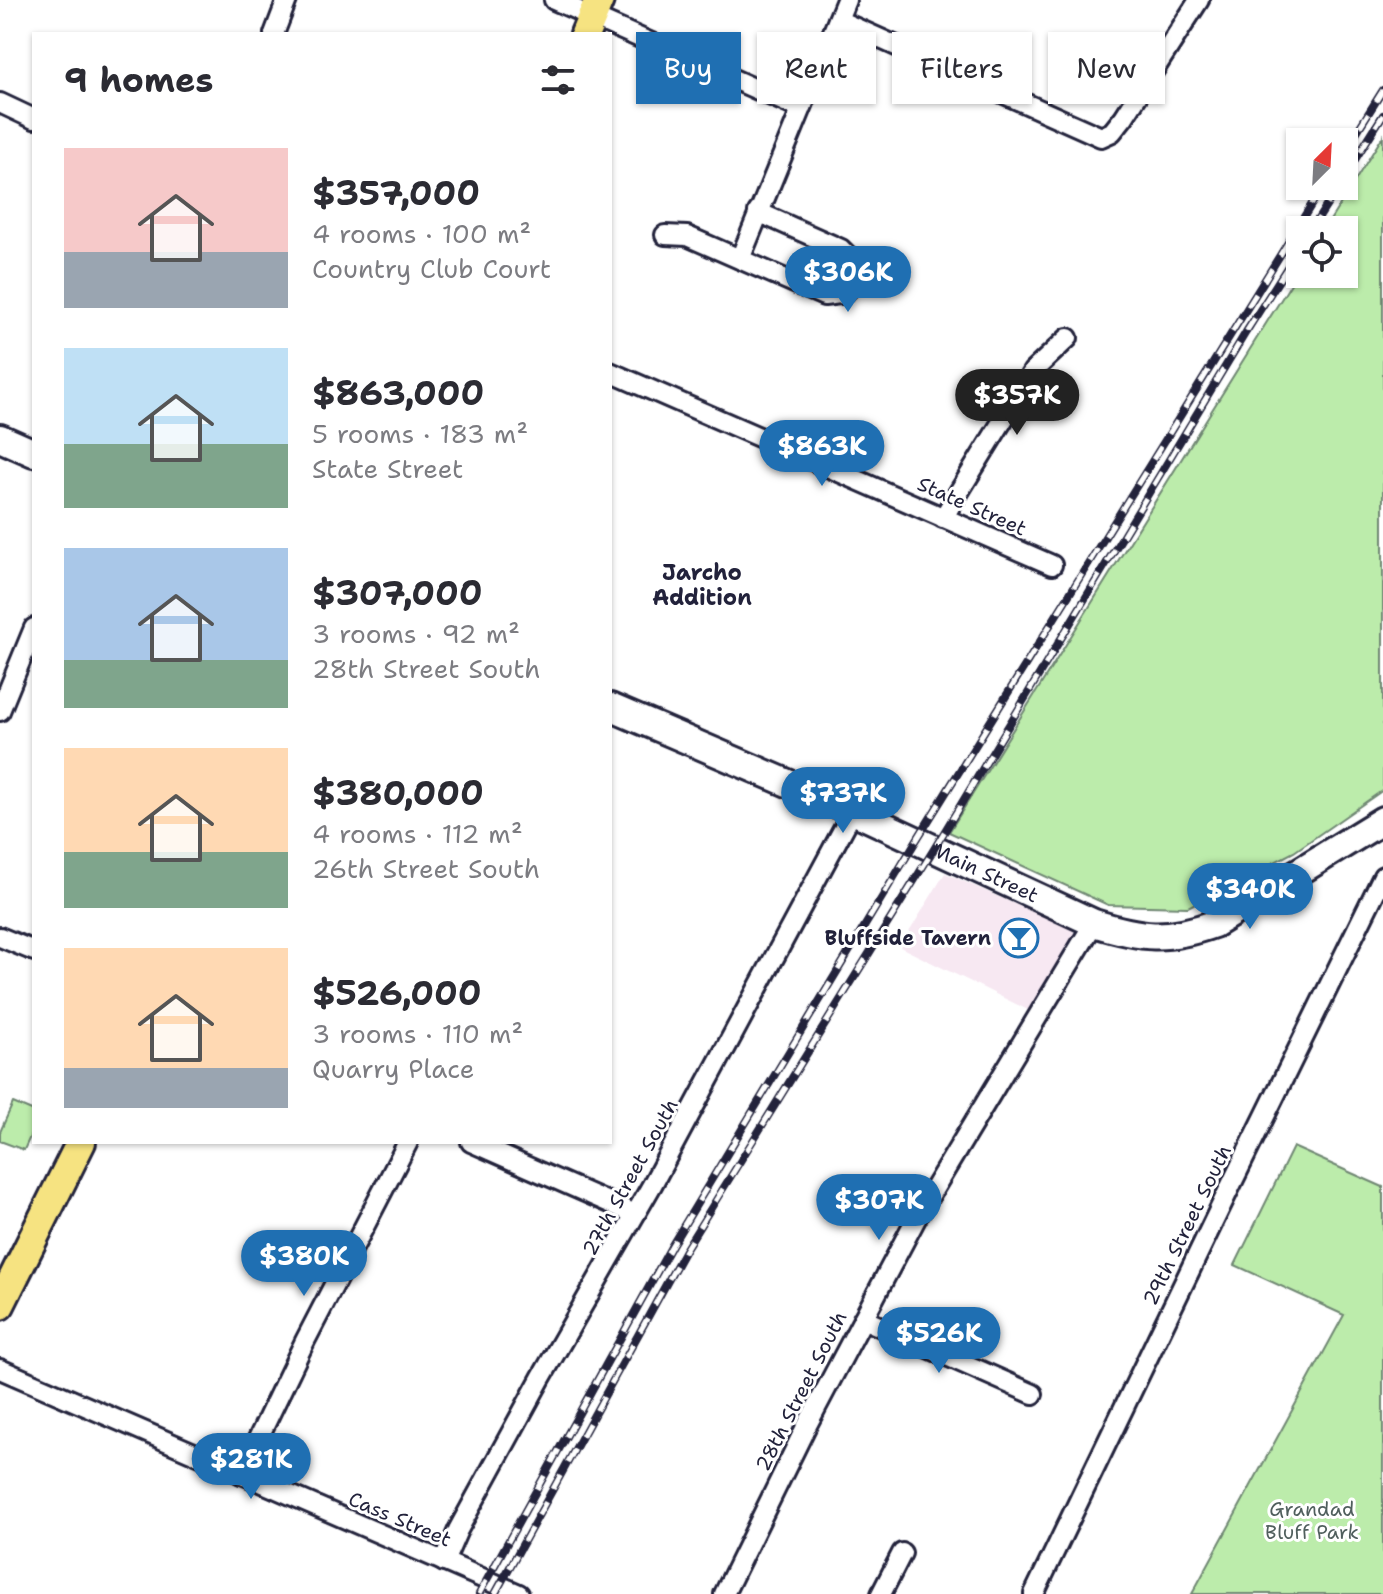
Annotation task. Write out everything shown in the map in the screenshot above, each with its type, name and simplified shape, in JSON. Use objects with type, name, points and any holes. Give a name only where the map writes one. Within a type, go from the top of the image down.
[{"type":"main road","points":[[0,1305],[80,1144]]},
{"type":"street","points":[[275,32],[287,0]]},
{"type":"street","points":[[554,0],[801,109]]},
{"type":"street","points":[[740,259],[846,0]]},
{"type":"street","points":[[838,20],[1101,137],[1112,132],[1124,117],[1199,0]]},
{"type":"street","points":[[0,103],[32,118]]},
{"type":"street","points":[[665,235],[687,236],[824,296],[840,294],[852,285],[856,275],[854,265],[841,249],[758,212]]},
{"type":"street","points":[[943,518],[1033,371],[1068,338]]},
{"type":"street","name":"State Street","points":[[612,373],[1052,565]]},
{"type":"street","points":[[0,438],[32,452]]},
{"type":"street","points":[[0,711],[32,633]]},
{"type":"street","name":"Main Street","points":[[612,711],[853,811],[1094,923],[1144,936],[1189,933],[1214,924],[1383,820]]},
{"type":"street","name":"27th Street South","points":[[444,1562],[458,1530],[652,1185],[853,811]]},
{"type":"street","name":"29th Street South","points":[[1034,1594],[1383,876]]},
{"type":"street","name":"28th Street South","points":[[724,1594],[806,1427],[918,1215],[1094,923]]},
{"type":"street","points":[[0,937],[32,950]]},
{"type":"street","points":[[241,1474],[305,1341],[407,1144]]},
{"type":"street","points":[[476,1144],[635,1214]]},
{"type":"street","points":[[863,1319],[1033,1394]]},
{"type":"street","name":"Cass Street","points":[[0,1369],[519,1594]]},
{"type":"street","points":[[881,1594],[902,1553]]},
{"type":"shaded area","points":[[945,873],[1073,930],[1075,935],[1072,941],[1030,1011],[900,947]]},
{"type":"green space","points":[[1383,136],[1383,790],[1294,852],[1188,907],[1108,905],[949,832],[1288,288],[1358,288],[1358,216],[1333,216],[1343,200],[1358,200],[1358,176]]},
{"type":"green space","points":[[13,1103],[32,1111],[32,1132],[24,1150],[0,1141],[0,1132]]},
{"type":"green space","name":"Grandad Bluff Park","points":[[1293,1147],[1383,1187],[1383,1594],[1192,1594],[1344,1315],[1235,1265]]},
{"type":"railway","points":[[1358,130],[1383,90]]},
{"type":"railway","points":[[1358,155],[1383,115]]},
{"type":"railway","points":[[479,1594],[672,1245],[916,841],[1314,200]]},
{"type":"railway","points":[[1320,216],[1330,200]]},
{"type":"railway","points":[[495,1594],[685,1250],[934,849],[1286,269]]},
{"type":"place","name":"Bluffside Tavern","points":[[1019,938]]},
{"type":"district","name":"Jarcho Addition","points":[[702,584]]}]
